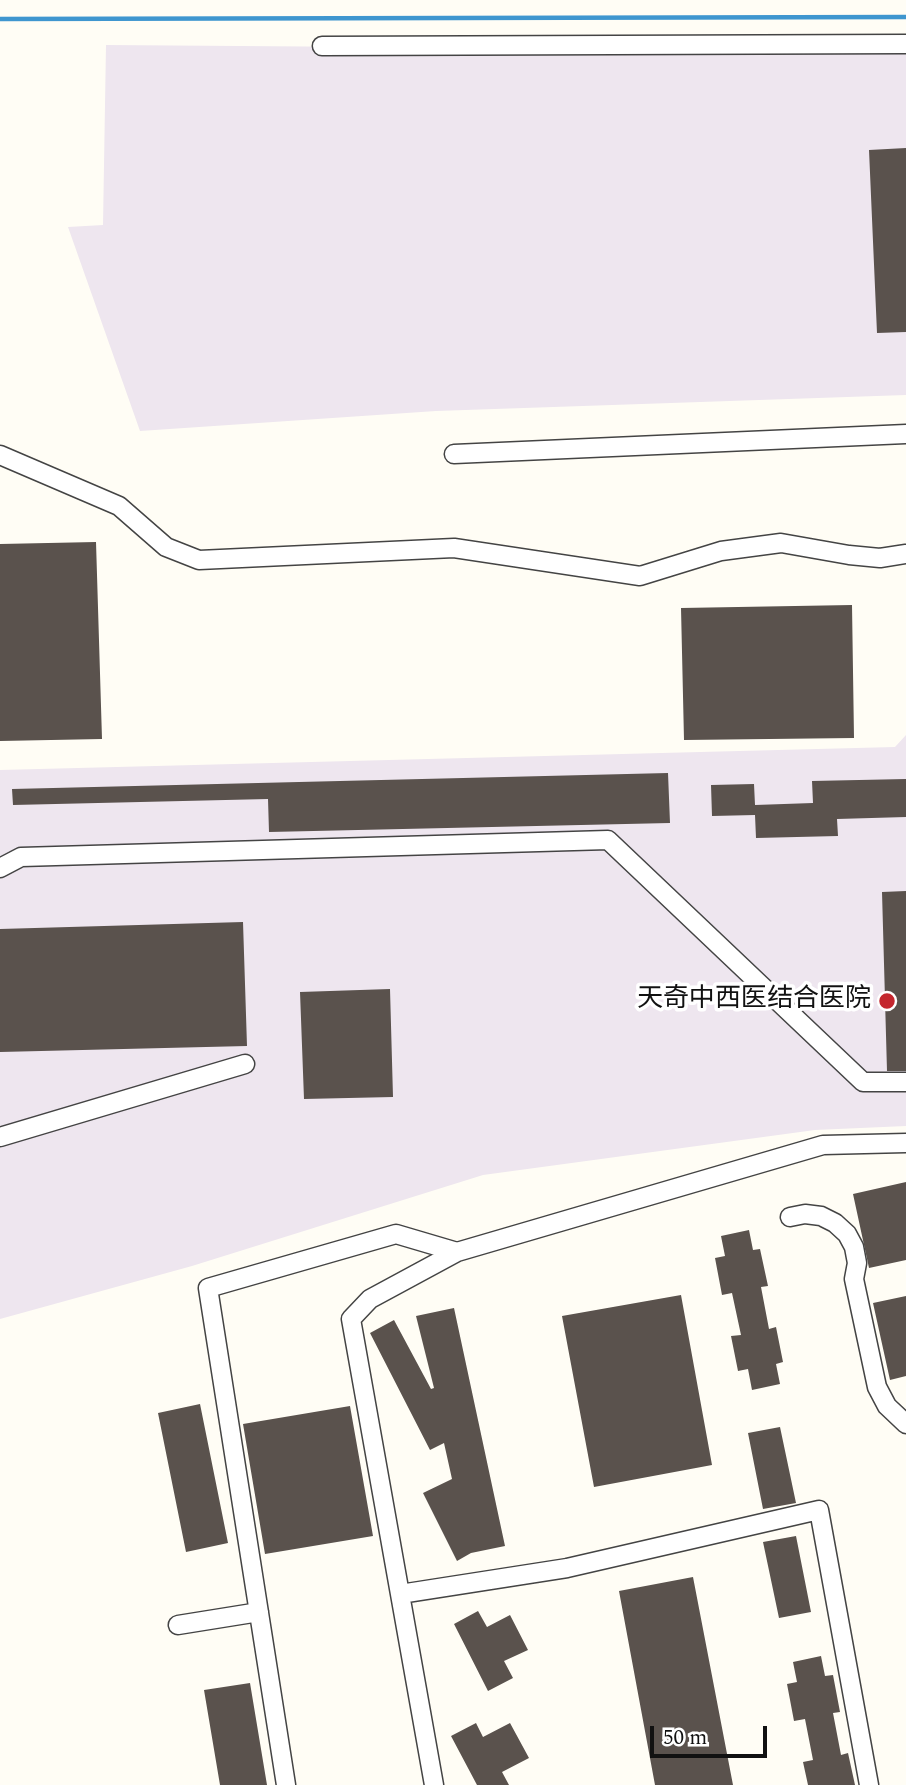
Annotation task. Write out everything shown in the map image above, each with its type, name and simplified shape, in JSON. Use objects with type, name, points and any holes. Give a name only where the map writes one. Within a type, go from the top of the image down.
[{"type":"street","points":[[322,46],[906,44]]},
{"type":"street","points":[[454,454],[906,434]]},
{"type":"street","points":[[0,455],[119,506],[166,547],[199,560],[454,548],[640,576],[721,551],[781,543],[880,558],[906,554]]},
{"type":"street","points":[[0,868],[21,857],[608,840],[863,1082],[906,1082]]},
{"type":"street","points":[[0,1137],[245,1064]]},
{"type":"street","points":[[434,1785],[351,1319],[370,1299],[457,1252],[823,1145],[906,1143]]},
{"type":"street","points":[[790,1217],[805,1214],[821,1216],[835,1223],[847,1234],[854,1247],[857,1263],[855,1279],[877,1387],[887,1406],[906,1424]]},
{"type":"street","points":[[286,1785],[208,1288],[396,1234],[457,1252]]},
{"type":"street","points":[[400,1594],[567,1568],[819,1510],[869,1785]]},
{"type":"street","points":[[178,1625],[259,1612]]},
{"type":"shaded area","points":[[106,45],[906,51],[906,395],[436,411],[140,431],[68,227],[103,225]]},
{"type":"shaded area","points":[[906,735],[906,1126],[815,1130],[483,1175],[192,1266],[0,1319],[0,770],[895,747]]},
{"type":"building","points":[[906,148],[906,332],[877,333],[869,150]]},
{"type":"building","points":[[96,542],[102,739],[0,741],[0,544]]},
{"type":"building","points":[[852,605],[854,738],[684,740],[681,608]]},
{"type":"building","points":[[668,773],[670,823],[269,832],[268,799],[13,805],[12,789]]},
{"type":"building","points":[[906,779],[906,817],[837,819],[838,836],[756,838],[755,815],[712,816],[711,785],[754,784],[755,805],[813,803],[812,781]]},
{"type":"building","points":[[906,891],[906,1071],[887,1071],[882,892]]},
{"type":"building","points":[[243,922],[247,1046],[0,1052],[0,929]]},
{"type":"building","points":[[390,989],[393,1097],[304,1099],[300,992]]},
{"type":"building","points":[[906,1182],[906,1260],[869,1268],[853,1194]]},
{"type":"building","points":[[749,1230],[753,1250],[760,1249],[768,1286],[761,1287],[769,1329],[776,1327],[783,1362],[776,1364],[780,1384],[752,1390],[748,1369],[738,1371],[731,1336],[741,1335],[732,1293],[722,1295],[715,1258],[725,1256],[721,1236]]},
{"type":"building","points":[[681,1295],[712,1465],[594,1487],[562,1316]]},
{"type":"building","points":[[906,1296],[906,1376],[890,1380],[873,1303]]},
{"type":"building","points":[[454,1308],[505,1546],[471,1553],[457,1561],[423,1493],[452,1479],[444,1443],[430,1450],[370,1333],[394,1320],[431,1389],[434,1388],[416,1316]]},
{"type":"building","points":[[200,1404],[228,1543],[186,1552],[158,1413]]},
{"type":"building","points":[[350,1406],[373,1536],[265,1554],[243,1424]]},
{"type":"building","points":[[780,1427],[796,1503],[763,1509],[748,1433]]},
{"type":"building","points":[[796,1536],[811,1612],[779,1618],[763,1542]]},
{"type":"building","points":[[693,1577],[733,1785],[655,1785],[619,1591]]},
{"type":"building","points":[[478,1611],[487,1627],[510,1615],[528,1650],[504,1661],[513,1678],[488,1691],[454,1624]]},
{"type":"building","points":[[821,1656],[825,1676],[833,1675],[840,1712],[833,1713],[841,1755],[848,1753],[855,1785],[808,1785],[803,1762],[813,1760],[805,1719],[794,1721],[787,1684],[797,1682],[793,1662]]},
{"type":"building","points":[[250,1683],[267,1785],[220,1785],[204,1690]]},
{"type":"building","points":[[476,1723],[483,1737],[510,1723],[529,1758],[502,1772],[509,1785],[477,1785],[451,1736]]},
{"type":"waterway","points":[[0,19],[906,17]]},
{"type":"place","name":"天奇中西医结合医院","points":[[887,1001]]}]
